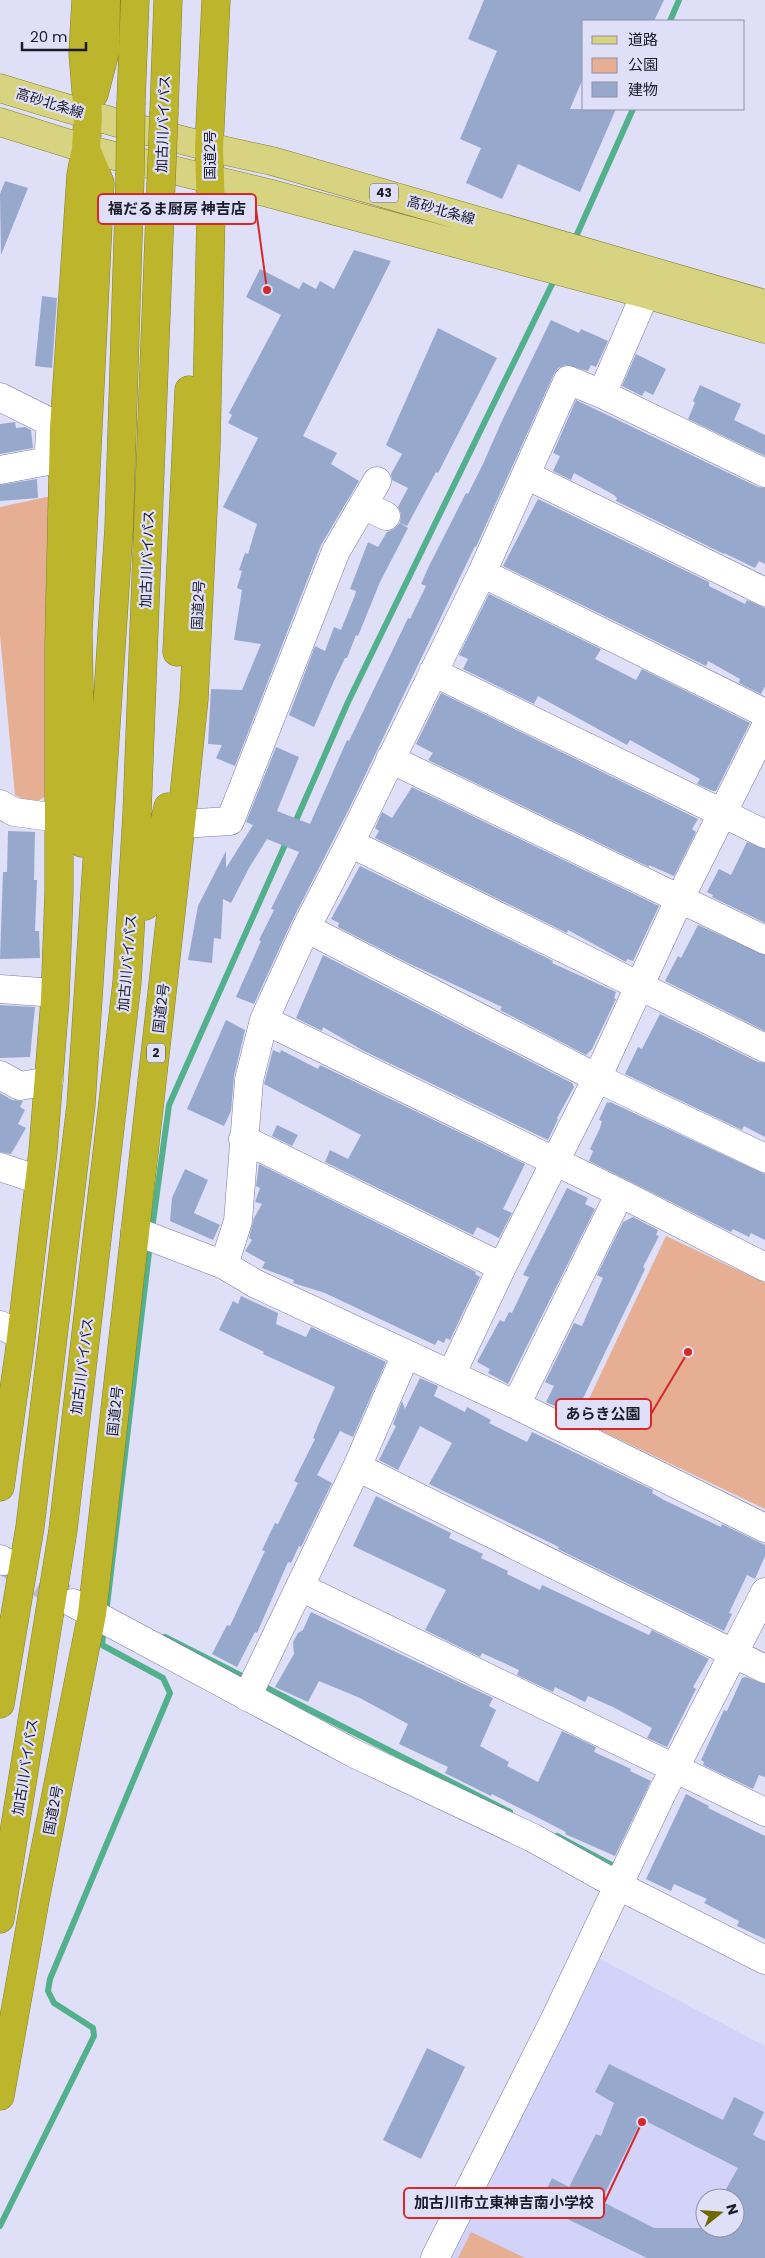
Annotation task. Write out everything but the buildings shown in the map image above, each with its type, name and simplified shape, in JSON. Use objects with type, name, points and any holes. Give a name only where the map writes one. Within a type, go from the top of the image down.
[{"type":"highway","points":[[0,1487],[11,1330],[38,1180],[49,1080],[55,993],[60,892],[57,425],[80,175],[86,149],[88,115],[83,53],[86,0]]},
{"type":"highway","points":[[88,115],[105,52],[106,0]]},
{"type":"highway","points":[[0,1704],[30,1527],[80,1105],[119,527],[135,0]]},
{"type":"highway","name":"加古川バイパス","points":[[0,1919],[63,1530],[127,982],[138,813],[168,0]]},
{"type":"highway","points":[[203,0],[197,113],[209,148]]},
{"type":"highway","name":"国道2号","points":[[0,2096],[86,1611],[148,1236],[181,824],[194,699],[206,448],[209,148],[216,0]]},
{"type":"highway","points":[[80,1105],[83,867],[78,633],[100,183],[86,149]]},
{"type":"highway","points":[[127,982],[170,800],[191,355],[194,228],[210,179]]},
{"type":"main road","name":"高砂北条線","points":[[0,88],[88,115],[209,148],[272,161],[557,244],[579,264],[645,294],[765,329]]},
{"type":"main road","name":"高砂北条線","points":[[0,122],[86,149],[210,179],[545,268],[579,264],[765,304]]},
{"type":"street","points":[[602,394],[645,294]]},
{"type":"street","points":[[224,1265],[238,1221],[249,1080],[264,1020],[306,928],[350,843],[482,573],[568,380],[602,394],[765,473]]},
{"type":"street","points":[[0,397],[57,425],[48,461],[0,470]]},
{"type":"street","points":[[526,475],[765,592]]},
{"type":"street","points":[[181,824],[230,821],[333,594],[336,551],[374,511],[377,481]]},
{"type":"street","points":[[482,573],[765,713]]},
{"type":"street","points":[[433,672],[765,834]]},
{"type":"street","points":[[451,1374],[502,1267],[597,1078],[680,898],[765,728]]},
{"type":"street","points":[[390,759],[765,940]]},
{"type":"street","points":[[0,804],[14,812],[59,818]]},
{"type":"street","points":[[350,843],[640,988],[765,1048]]},
{"type":"street","points":[[306,928],[597,1078],[765,1158]]},
{"type":"street","points":[[0,989],[55,993]]},
{"type":"street","points":[[264,1020],[620,1193],[765,1266]]},
{"type":"street","points":[[0,1075],[20,1086],[49,1080]]},
{"type":"street","points":[[243,1139],[502,1267]]},
{"type":"street","points":[[0,1167],[38,1180]]},
{"type":"street","points":[[516,1405],[620,1193]]},
{"type":"street","points":[[148,1236],[224,1265],[256,1284],[516,1405],[765,1528]]},
{"type":"street","points":[[248,1696],[357,1467],[406,1354]]},
{"type":"street","points":[[357,1467],[765,1669]]},
{"type":"street","points":[[300,1587],[765,1812]]},
{"type":"street","points":[[435,2258],[619,1886],[675,1768],[765,1592]]},
{"type":"street","points":[[86,1611],[353,1753],[533,1838],[619,1886],[765,1960]]},
{"type":"shaded area","points":[[600,1959],[765,2046],[765,2258],[451,2258]]},
{"type":"green space","points":[[56,495],[46,796],[33,804],[15,795],[0,635],[0,507]]},
{"type":"green space","points":[[666,1236],[765,1283],[765,1509],[579,1420]]},
{"type":"green space","points":[[471,2232],[525,2258],[458,2258]]},
{"type":"waterway","points":[[670,20],[679,0]]},
{"type":"waterway","points":[[574,241],[633,110]]},
{"type":"waterway","points":[[294,825],[348,702],[556,276]]},
{"type":"waterway","points":[[152,1229],[169,1105],[288,838]]},
{"type":"waterway","points":[[106,1614],[150,1244]]},
{"type":"waterway","points":[[0,2226],[94,2036],[93,2028],[54,2003],[48,1991],[50,1979],[170,1693],[163,1678],[102,1645],[104,1627]]},
{"type":"waterway","points":[[165,1637],[250,1680]]},
{"type":"waterway","points":[[261,1685],[510,1812]]},
{"type":"waterway","points":[[557,1836],[619,1869]]},
{"type":"tunnel","points":[[4,1561],[73,1603]]},
{"type":"place","name":"福だるま厨房 神吉店","points":[[267,290]]},
{"type":"place","name":"あらき公園","points":[[688,1352]]},
{"type":"place","name":"加古川市立東神吉南小学校","points":[[642,2122]]}]
